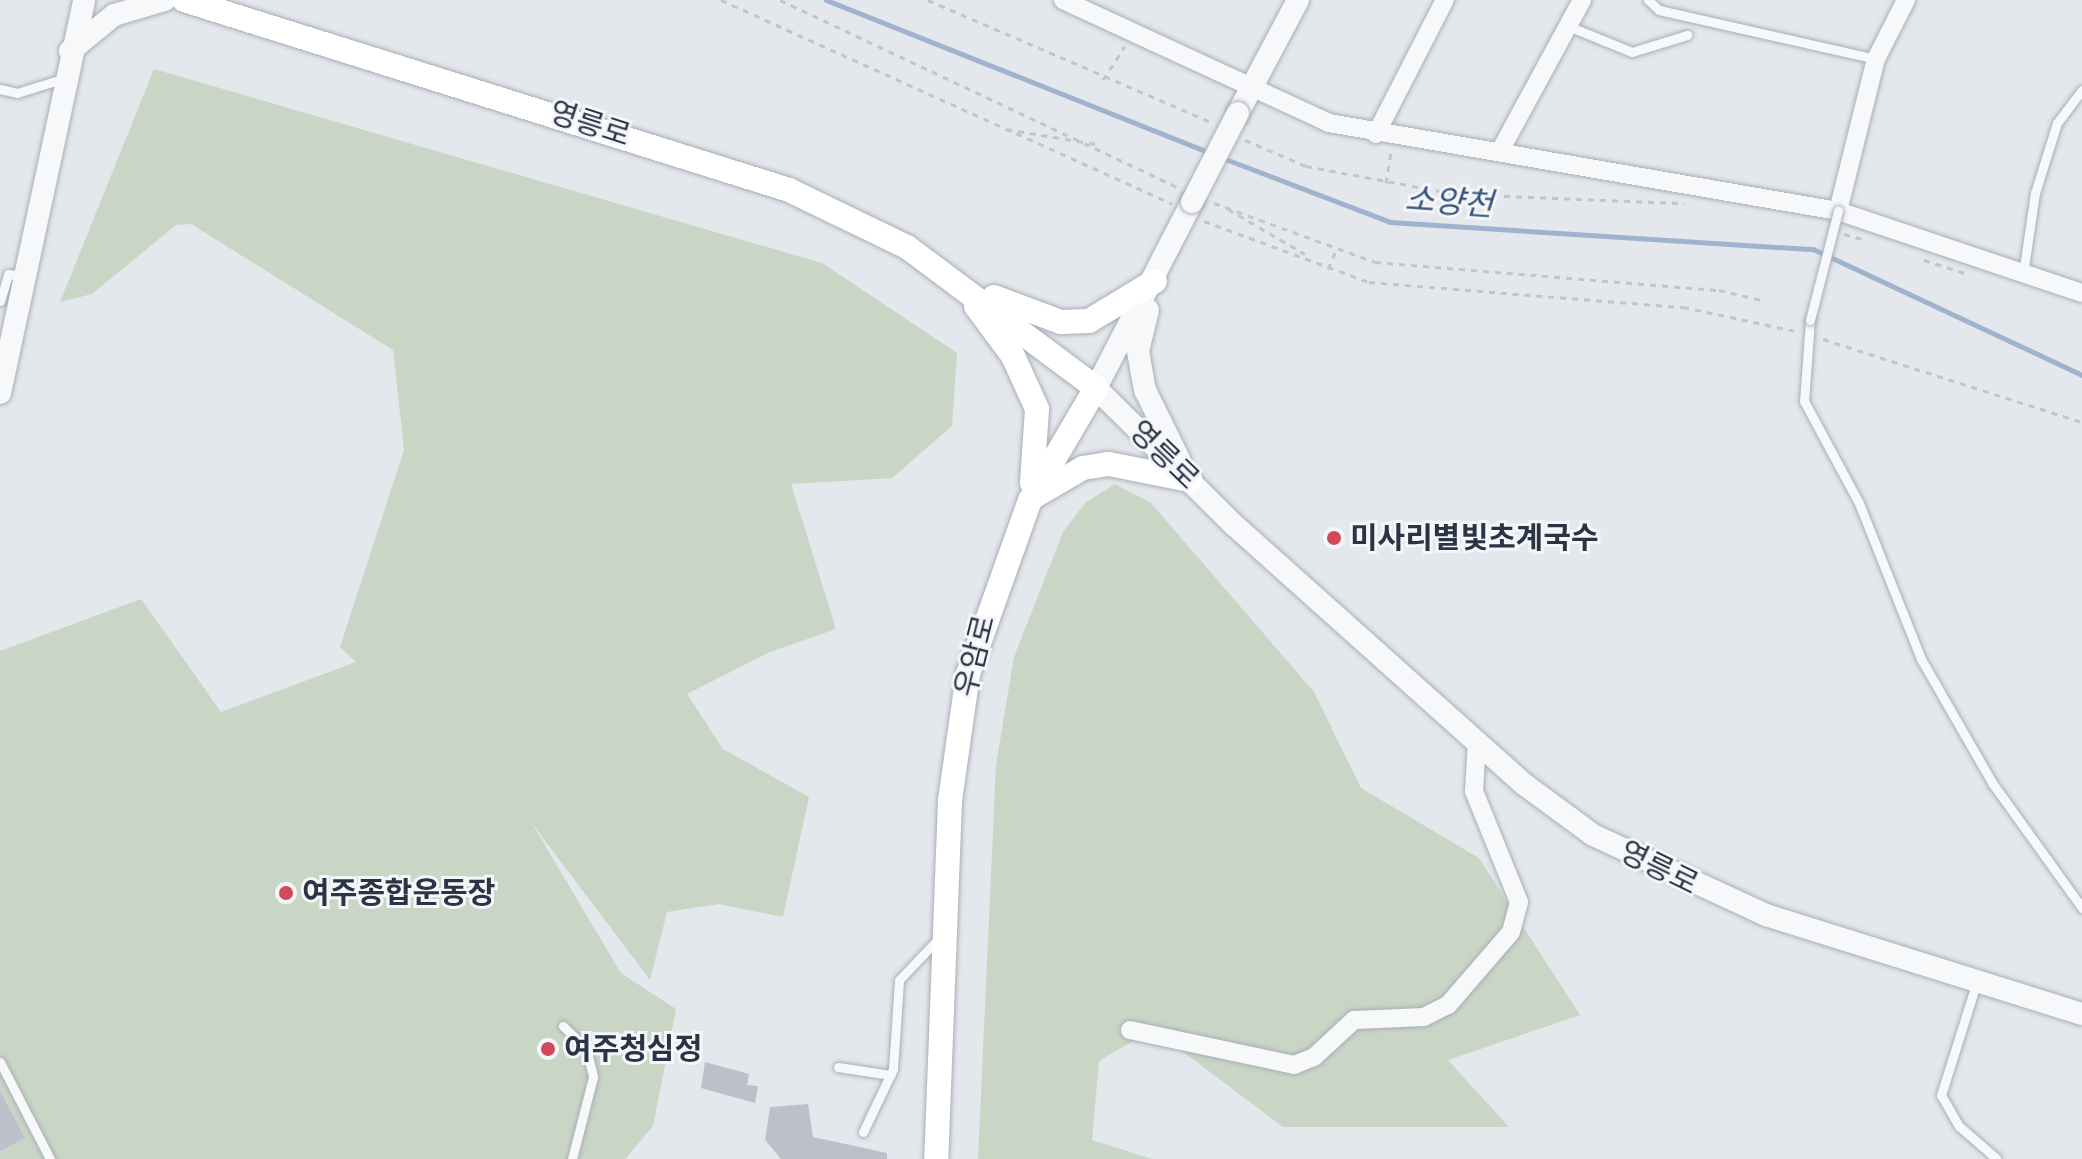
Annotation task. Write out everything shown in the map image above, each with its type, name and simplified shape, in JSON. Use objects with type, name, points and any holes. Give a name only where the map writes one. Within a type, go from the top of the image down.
[{"type":"main road","name":"영릉로","points":[[184,0],[789,190],[857,220],[955,279],[1096,388]]},
{"type":"main road","points":[[955,279],[1061,322],[1116,310],[1155,281]]},
{"type":"main road","points":[[955,279],[1013,356],[1037,409],[1030,500]]},
{"type":"main road","name":"우암로","points":[[936,1159],[950,801],[968,674],[1030,500],[1096,388]]},
{"type":"main road","points":[[1030,500],[1083,468],[1109,464],[1190,480]]},
{"type":"street","points":[[0,393],[62,79],[84,0]]},
{"type":"street","points":[[69,52],[114,15],[165,0]]},
{"type":"street","points":[[1063,0],[1096,7],[1134,32],[1293,110],[1385,136],[1500,151],[1838,211],[2082,293]]},
{"type":"street","points":[[1252,88],[1298,0]]},
{"type":"street","points":[[1385,136],[1445,0]]},
{"type":"street","points":[[1500,151],[1582,0]]},
{"type":"street","points":[[1838,211],[1876,59],[1906,0]]},
{"type":"street","name":"우암로","points":[[1096,388],[1155,281],[1252,88]]},
{"type":"street","points":[[1155,281],[1138,351],[1145,390],[1190,480]]},
{"type":"street","name":"영릉로","points":[[1096,388],[1190,480],[1477,742],[1593,835],[1672,876],[1796,925],[2082,1014]]},
{"type":"street","points":[[1130,1030],[1294,1065],[1314,1057],[1354,1020],[1424,1017],[1448,1005],[1511,932],[1519,902],[1474,791],[1477,742]]},
{"type":"lane","points":[[1648,0],[1659,10],[1876,59]]},
{"type":"lane","points":[[1568,26],[1632,52],[1687,35]]},
{"type":"lane","points":[[0,89],[17,93],[62,79]]},
{"type":"lane","points":[[2023,274],[2035,193],[2057,123],[2082,90]]},
{"type":"lane","points":[[1838,211],[1810,320],[1804,401],[1859,503],[1921,659],[1993,784],[2082,908]]},
{"type":"lane","points":[[0,301],[8,274],[25,276]]},
{"type":"lane","points":[[863,1132],[890,1075],[899,980],[945,932]]},
{"type":"lane","points":[[1977,981],[1941,1095],[1959,1126],[1997,1159]]},
{"type":"lane","points":[[563,1026],[586,1048],[593,1077],[572,1159]]},
{"type":"lane","points":[[0,1062],[50,1159]]},
{"type":"lane","points":[[838,1067],[890,1075]]},
{"type":"path","points":[[721,0],[1002,129],[1195,201],[1294,226],[1337,248],[1375,262],[1719,290],[1766,301]]},
{"type":"path","points":[[780,0],[1098,144],[1195,201],[1212,227],[1307,257],[1328,269],[1369,282],[1683,307],[1808,335],[2082,422]]},
{"type":"path","points":[[1103,80],[1134,32]]},
{"type":"path","points":[[1002,129],[1098,144]]},
{"type":"path","points":[[1385,136],[1386,183]]},
{"type":"path","points":[[1228,209],[1286,237],[1307,257]]},
{"type":"path","points":[[1328,269],[1337,248]]},
{"type":"green space","points":[[154,69],[822,263],[957,353],[952,426],[892,478],[791,484],[836,629],[770,652],[687,694],[723,749],[809,797],[783,917],[719,904],[667,912],[650,980],[531,822],[621,973],[676,1009],[653,1126],[625,1159],[0,1159],[0,651],[141,599],[221,712],[356,662],[340,647],[404,450],[393,350],[191,224],[176,225],[92,294],[60,302]]},
{"type":"green space","points":[[1115,484],[1151,503],[1314,692],[1361,788],[1479,858],[1580,1015],[1448,1060],[1509,1127],[1283,1127],[1153,1029],[1099,1061],[1092,1140],[1152,1159],[978,1159],[996,765],[1014,657],[1063,532],[1085,503]]},
{"type":"building","points":[[705,1062],[749,1074],[747,1085],[758,1086],[755,1103],[701,1088]]},
{"type":"building","points":[[0,1091],[25,1138],[0,1151]]},
{"type":"building","points":[[808,1104],[813,1137],[887,1153],[887,1159],[781,1159],[765,1140],[770,1107]]},
{"type":"waterway","name":"소양천","points":[[826,0],[1211,153]]},
{"type":"waterway","name":"소양천","points":[[1220,157],[1390,222],[1813,249],[2082,375]]},
{"type":"place","name":"미사리별빛초계국수","points":[[1334,538]]},
{"type":"place","name":"여주종합운동장","points":[[286,893]]},
{"type":"place","name":"여주청심정","points":[[548,1049]]}]
